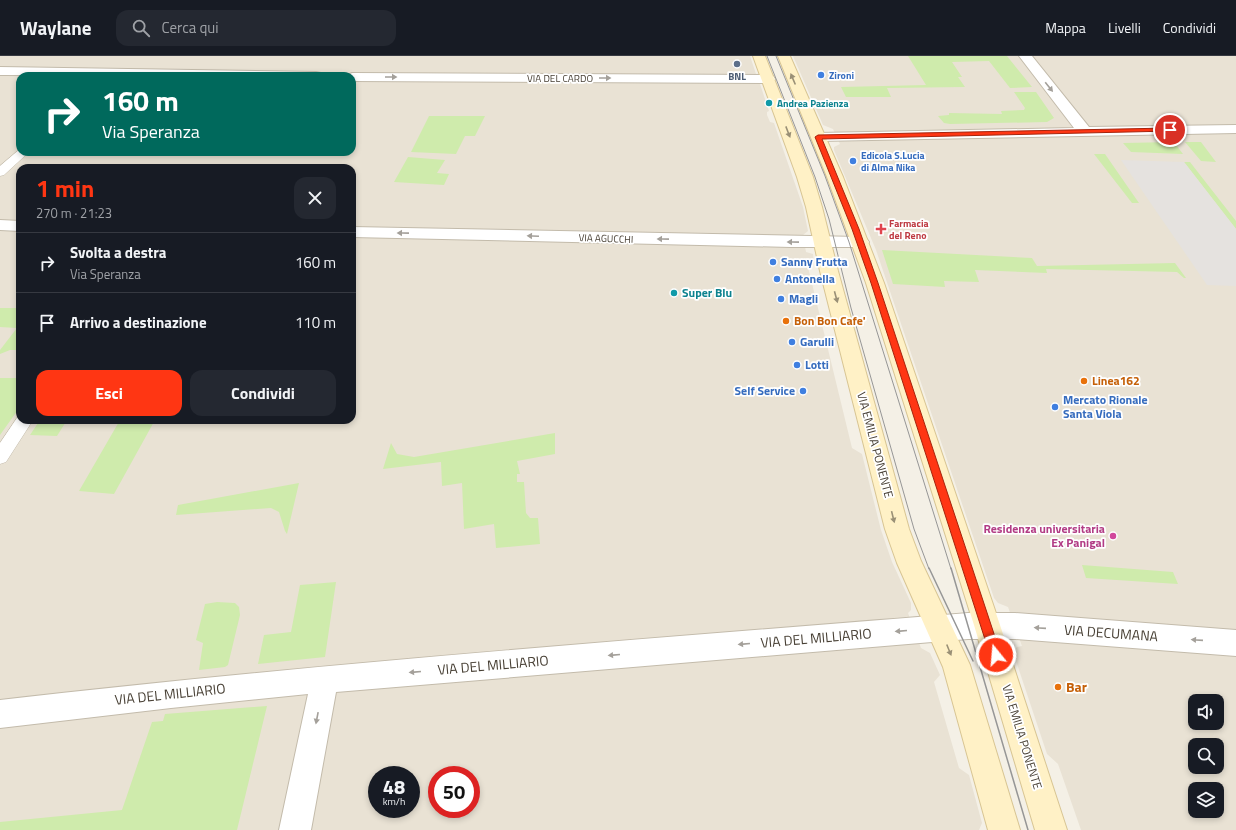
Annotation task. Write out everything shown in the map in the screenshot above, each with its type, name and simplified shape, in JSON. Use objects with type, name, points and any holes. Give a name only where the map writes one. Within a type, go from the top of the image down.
[{"type":"main road","name":"VIA EMILIA PONENTE","points":[[759,56],[804,177],[823,242],[896,529],[909,563],[956,665],[1004,830]]},
{"type":"main road","name":"VIA EMILIA PONENTE","points":[[784,56],[860,242],[986,625],[1051,830]]},
{"type":"street","points":[[1025,56],[1085,132]]},
{"type":"street","points":[[0,71],[63,72]]},
{"type":"street","name":"VIA DEL CARDO","points":[[356,77],[768,78]]},
{"type":"street","points":[[818,137],[1236,129]]},
{"type":"street","points":[[0,225],[16,226]]},
{"type":"street","name":"VIA AGUCCHI","points":[[356,232],[860,242]]},
{"type":"street","name":"VIA DEL MILLIARIO","points":[[0,714],[171,694],[325,679],[986,625]]},
{"type":"street","name":"VIA DECUMANA","points":[[986,625],[1236,643]]},
{"type":"street","points":[[295,830],[325,679]]},
{"type":"lane","points":[[0,172],[18,156]]},
{"type":"lane","points":[[0,457],[22,424]]},
{"type":"shaded area","points":[[0,56],[750,56],[756,74],[754,75],[757,82],[760,84],[769,111],[767,112],[767,115],[770,122],[774,123],[803,207],[808,231],[803,235],[806,252],[813,254],[814,264],[808,267],[852,448],[862,454],[881,530],[892,562],[911,603],[911,610],[908,613],[921,648],[930,653],[940,675],[934,682],[959,768],[969,775],[982,823],[979,830],[0,830]]},
{"type":"shaded area","points":[[793,56],[1236,56],[1236,830],[1081,830],[1058,764],[1047,754],[1014,655],[1014,650],[1017,647],[1022,646],[1008,607],[998,603],[994,598],[876,250],[834,150],[834,147],[840,144],[833,129],[823,125]]},
{"type":"shaded area","points":[[1121,160],[1184,162],[1236,229],[1236,286],[1207,285]]},
{"type":"green space","points":[[908,56],[1007,56],[1032,87],[1010,88],[989,61],[952,62],[962,77],[958,77],[965,87],[887,88],[891,97],[846,97],[841,87],[926,85]]},
{"type":"green space","points":[[1014,92],[1036,92],[1054,118],[1047,122],[950,124],[944,123],[938,116],[949,115],[949,113],[1002,114],[1001,111],[1024,110],[1025,108]]},
{"type":"green space","points":[[429,116],[485,116],[475,136],[465,136],[456,154],[411,152]]},
{"type":"green space","points":[[1174,142],[1183,154],[1131,152],[1123,143]]},
{"type":"green space","points":[[1185,142],[1201,142],[1216,162],[1201,161]]},
{"type":"green space","points":[[1094,154],[1105,154],[1139,203],[1132,203]]},
{"type":"green space","points":[[408,157],[445,160],[437,173],[449,174],[444,185],[394,182]]},
{"type":"green space","points":[[1184,162],[1190,162],[1236,221],[1236,229]]},
{"type":"green space","points":[[882,250],[1032,258],[1037,266],[1175,263],[1186,278],[1177,272],[1046,269],[1047,273],[975,270],[979,282],[944,281],[945,287],[893,284]]},
{"type":"green space","points":[[0,308],[16,308],[16,328],[0,327]]},
{"type":"green space","points":[[16,329],[16,350],[10,350],[0,354],[0,350]]},
{"type":"green space","points":[[0,378],[16,378],[16,413],[0,435]]},
{"type":"green space","points":[[37,424],[64,424],[57,436],[30,435]]},
{"type":"green space","points":[[118,424],[153,424],[114,494],[79,491]]},
{"type":"green space","points":[[555,433],[555,454],[517,461],[520,474],[517,474],[517,482],[524,482],[526,513],[530,518],[538,518],[540,544],[496,548],[494,524],[464,529],[462,483],[442,486],[441,462],[383,469],[391,443],[397,454],[414,457]]},
{"type":"green space","points":[[299,483],[287,534],[279,512],[271,508],[176,515],[178,505]]},
{"type":"green space","points":[[1082,565],[1173,572],[1178,584],[1086,578]]},
{"type":"green space","points":[[336,582],[325,657],[258,664],[264,635],[291,632],[300,585]]},
{"type":"green space","points":[[217,602],[235,603],[239,607],[240,615],[228,665],[225,667],[199,670],[203,643],[196,640],[205,604]]},
{"type":"green space","points":[[267,706],[237,830],[0,830],[0,822],[122,810],[152,722],[163,721],[165,714]]},
{"type":"tram line","points":[[767,56],[815,177],[829,219],[851,308],[914,529],[929,569]]},
{"type":"tram line","points":[[776,56],[825,176],[849,242],[951,569]]},
{"type":"tram line","points":[[929,568],[973,661]]},
{"type":"tram line","points":[[951,568],[1028,830]]},
{"type":"place","name":"BNL","points":[[737,64]]},
{"type":"place","name":"Zironi","points":[[821,75]]},
{"type":"place","name":"Andrea Pazienza","points":[[769,103]]},
{"type":"place","name":"Edicola S.Lucia di Alma Nika","points":[[853,161]]},
{"type":"place","name":"Farmacia del Reno","points":[[881,229]]},
{"type":"place","name":"Sanny Frutta","points":[[773,262]]},
{"type":"place","name":"Antonella","points":[[777,279]]},
{"type":"place","name":"Super Blu","points":[[674,293]]},
{"type":"place","name":"Magli","points":[[781,299]]},
{"type":"place","name":"Bon Bon Cafe'","points":[[786,321]]},
{"type":"place","name":"Garulli","points":[[792,342]]},
{"type":"place","name":"Lotti","points":[[797,365]]},
{"type":"place","name":"Linea162","points":[[1084,381]]},
{"type":"place","name":"Self Service","points":[[803,391]]},
{"type":"place","name":"Mercato Rionale Santa Viola","points":[[1055,407]]},
{"type":"place","name":"Residenza universitaria Ex Panigal","points":[[1113,536]]},
{"type":"place","name":"Bar","points":[[1058,687]]},
{"type":"route","points":[[996,655],[875,283],[835,177],[818,137],[1170,130]]}]
